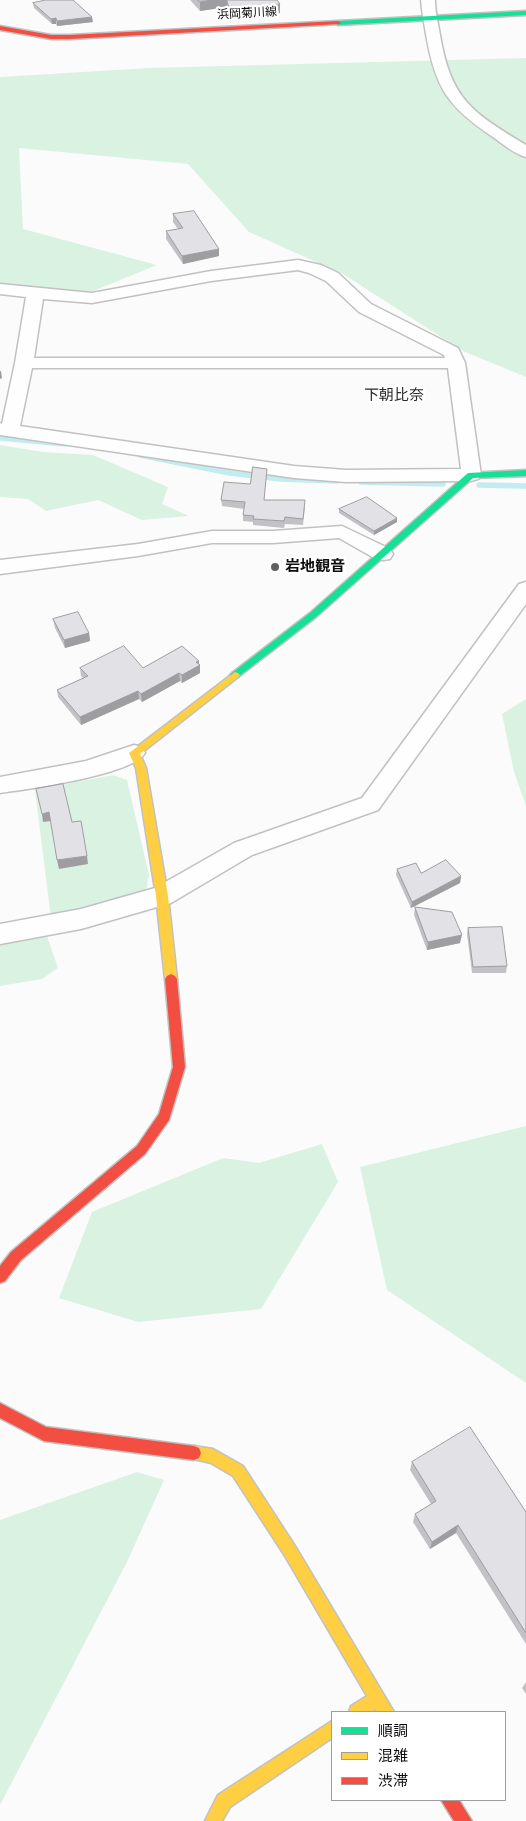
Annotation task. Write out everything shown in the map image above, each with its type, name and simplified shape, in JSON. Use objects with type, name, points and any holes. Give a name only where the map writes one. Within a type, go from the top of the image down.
[{"type":"street","points":[[428,0],[428,11],[436,56],[452,94],[462,106],[502,137],[526,152]]},
{"type":"street","name":"浜岡菊川線","points":[[0,28],[51,37],[70,37],[526,13]]},
{"type":"street","points":[[0,288],[92,298],[211,276],[298,265],[315,269],[332,276],[365,308],[452,352],[456,363],[471,475]]},
{"type":"street","points":[[35,293],[24,363],[5,430],[294,472],[346,476],[526,473]]},
{"type":"street","points":[[24,363],[456,363]]},
{"type":"street","points":[[0,784],[29,781],[114,763],[134,753],[313,615],[471,475]]},
{"type":"street","points":[[0,567],[138,550],[212,537],[273,537],[342,532],[384,554]]},
{"type":"street","points":[[0,934],[81,920],[162,896],[243,849],[370,804],[526,588]]},
{"type":"street","points":[[0,1277],[16,1256],[140,1150],[165,1116],[179,1067],[176,1021],[162,896],[141,768],[134,753]]},
{"type":"street","points":[[0,1410],[44,1434],[212,1456],[238,1471],[290,1551],[385,1711]]},
{"type":"street","points":[[359,1711],[377,1699]]},
{"type":"street","points":[[213,1821],[224,1801],[331,1730]]},
{"type":"street","points":[[450,1801],[464,1821]]},
{"type":"green space","points":[[526,58],[526,377],[463,351],[343,274],[249,232],[188,164],[19,148],[23,229],[157,265],[86,294],[0,285],[0,77],[149,68]]},
{"type":"green space","points":[[0,445],[43,452],[93,455],[168,487],[162,504],[189,516],[142,520],[98,500],[46,511],[28,499],[0,497]]},
{"type":"green space","points":[[526,699],[526,806],[514,772],[502,714]]},
{"type":"green space","points":[[113,775],[127,780],[149,875],[146,892],[51,918],[35,790]]},
{"type":"green space","points":[[47,936],[58,968],[42,979],[0,986],[0,942]]},
{"type":"green space","points":[[526,1126],[526,1383],[387,1290],[360,1167]]},
{"type":"green space","points":[[322,1144],[338,1182],[261,1309],[138,1322],[59,1298],[92,1212],[223,1158],[259,1163]]},
{"type":"green space","points":[[137,1472],[164,1480],[127,1562],[0,1805],[0,1520]]},
{"type":"building","points":[[46,0],[73,0],[92,17],[57,21],[56,18],[51,19],[33,3]]},
{"type":"building","points":[[227,0],[277,0],[280,4],[230,10]]},
{"type":"building","points":[[194,211],[219,249],[182,256],[166,231],[183,228],[173,214]]},
{"type":"building","points":[[253,467],[267,469],[264,500],[305,500],[303,519],[285,517],[284,521],[253,519],[254,516],[243,515],[245,502],[221,500],[224,482],[250,484]]},
{"type":"building","points":[[367,497],[397,518],[374,531],[339,509]]},
{"type":"building","points":[[78,612],[89,633],[64,640],[53,619]]},
{"type":"building","points":[[124,646],[143,668],[182,646],[199,661],[196,662],[200,665],[182,675],[179,673],[141,694],[138,691],[80,717],[57,690],[88,676],[80,668]]},
{"type":"building","points":[[63,784],[72,822],[81,821],[87,856],[57,860],[49,812],[42,814],[36,789]]},
{"type":"building","points":[[446,860],[461,876],[412,902],[397,869],[416,863],[421,873]]},
{"type":"building","points":[[415,907],[452,912],[462,935],[428,942]]},
{"type":"building","points":[[502,927],[507,966],[473,967],[468,928]]},
{"type":"building","points":[[470,1427],[526,1512],[526,1633],[458,1525],[432,1542],[415,1514],[436,1501],[412,1462]]},
{"type":"waterway","points":[[0,438],[66,444]]},
{"type":"waterway","points":[[140,455],[230,473],[281,479],[338,481]]},
{"type":"waterway","points":[[361,482],[443,484]]},
{"type":"waterway","points":[[479,485],[526,486]]},
{"type":"traffic: fast","points":[[338,23],[526,13]]},
{"type":"traffic: fast","points":[[235,675],[313,615],[471,475],[526,473]]},
{"type":"traffic: slow","points":[[171,979],[162,896],[141,768],[134,753],[235,675]]},
{"type":"traffic: slow","points":[[194,1453],[213,1456],[238,1471],[290,1551],[385,1711]]},
{"type":"traffic: slow","points":[[359,1711],[377,1699]]},
{"type":"traffic: slow","points":[[213,1821],[224,1801],[331,1730]]},
{"type":"traffic: jam","points":[[0,28],[51,37],[70,37],[338,23]]},
{"type":"traffic: jam","points":[[0,1277],[16,1256],[141,1150],[165,1116],[179,1067],[171,979]]},
{"type":"traffic: jam","points":[[0,1410],[44,1434],[194,1453]]},
{"type":"traffic: jam","points":[[450,1801],[464,1821]]},
{"type":"place","name":"岩地観音","points":[[275,567]]},
{"type":"district","name":"下朝比奈","points":[[394,396]]}]
